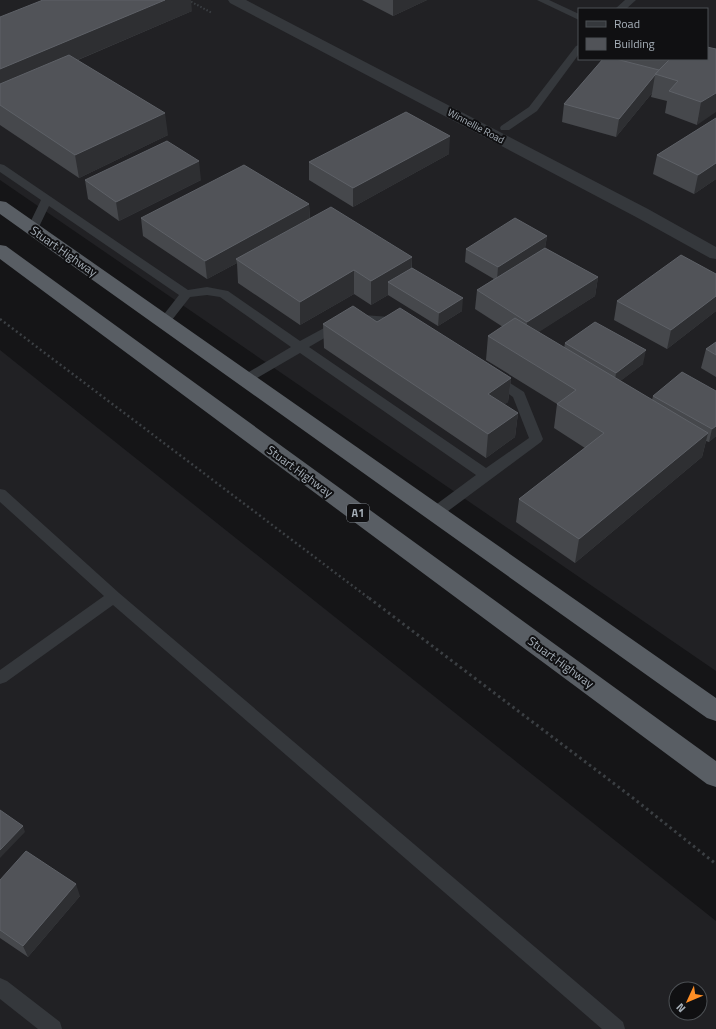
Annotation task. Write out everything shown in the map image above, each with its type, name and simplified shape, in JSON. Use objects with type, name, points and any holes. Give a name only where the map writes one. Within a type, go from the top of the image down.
[{"type":"highway","name":"Stuart Highway","points":[[0,206],[716,711]]},
{"type":"highway","name":"Stuart Highway","points":[[0,250],[716,776]]},
{"type":"street","name":"Winnellie Road","points":[[235,0],[642,213],[716,254]]},
{"type":"street","name":"Winnellie Road","points":[[258,0],[716,238]]},
{"type":"lane","points":[[542,0],[578,17]]},
{"type":"lane","points":[[621,8],[631,0]]},
{"type":"lane","points":[[505,128],[533,109],[578,49]]},
{"type":"lane","points":[[0,167],[186,294],[207,291],[224,294],[486,475]]},
{"type":"lane","points":[[33,229],[47,198]]},
{"type":"lane","points":[[164,322],[186,294]]},
{"type":"lane","points":[[246,379],[350,318],[401,321],[408,325]]},
{"type":"lane","points":[[435,513],[536,439],[519,395],[486,374]]},
{"type":"lane","points":[[0,494],[114,597],[616,1029]]},
{"type":"lane","points":[[0,678],[114,597]]},
{"type":"lane","points":[[0,987],[53,1029]]},
{"type":"path","points":[[188,0],[212,13]]},
{"type":"path","points":[[0,319],[633,798],[716,864]]},
{"type":"shaded area","points":[[0,0],[716,0],[716,671],[0,180]]},
{"type":"shaded area","points":[[0,350],[716,921],[716,1029],[0,1029]]},
{"type":"building","points":[[43,0],[165,0],[0,69],[0,17]]},
{"type":"building","points":[[708,47],[716,49],[716,93],[701,102],[669,91],[678,81],[655,74],[669,60],[708,60]]},
{"type":"building","points":[[69,55],[165,113],[75,155],[0,105],[0,84]]},
{"type":"building","points":[[602,60],[620,60],[659,70],[619,119],[564,104]]},
{"type":"building","points":[[406,112],[450,136],[353,188],[309,162]]},
{"type":"building","points":[[716,118],[716,163],[698,175],[657,155]]},
{"type":"building","points":[[167,141],[199,161],[116,202],[85,180]]},
{"type":"building","points":[[244,165],[309,204],[205,261],[141,218]]},
{"type":"building","points":[[331,207],[412,257],[371,281],[354,270],[300,302],[236,259]]},
{"type":"building","points":[[515,218],[547,236],[498,267],[466,249]]},
{"type":"building","points":[[545,248],[598,277],[527,322],[477,290]]},
{"type":"building","points":[[681,255],[716,274],[716,296],[671,330],[617,301]]},
{"type":"building","points":[[412,268],[463,298],[439,313],[388,282]]},
{"type":"building","points":[[353,306],[377,322],[400,308],[511,378],[488,394],[518,413],[488,434],[323,324]]},
{"type":"building","points":[[515,318],[708,433],[579,539],[519,499],[604,433],[557,404],[576,390],[488,336]]},
{"type":"building","points":[[595,322],[646,350],[616,373],[565,343]]},
{"type":"building","points":[[716,342],[716,355],[706,349]]},
{"type":"building","points":[[682,372],[716,391],[716,426],[712,429],[653,396]]},
{"type":"building","points":[[0,810],[23,826],[0,850]]},
{"type":"building","points":[[26,851],[76,884],[23,946],[0,930],[0,880]]}]
